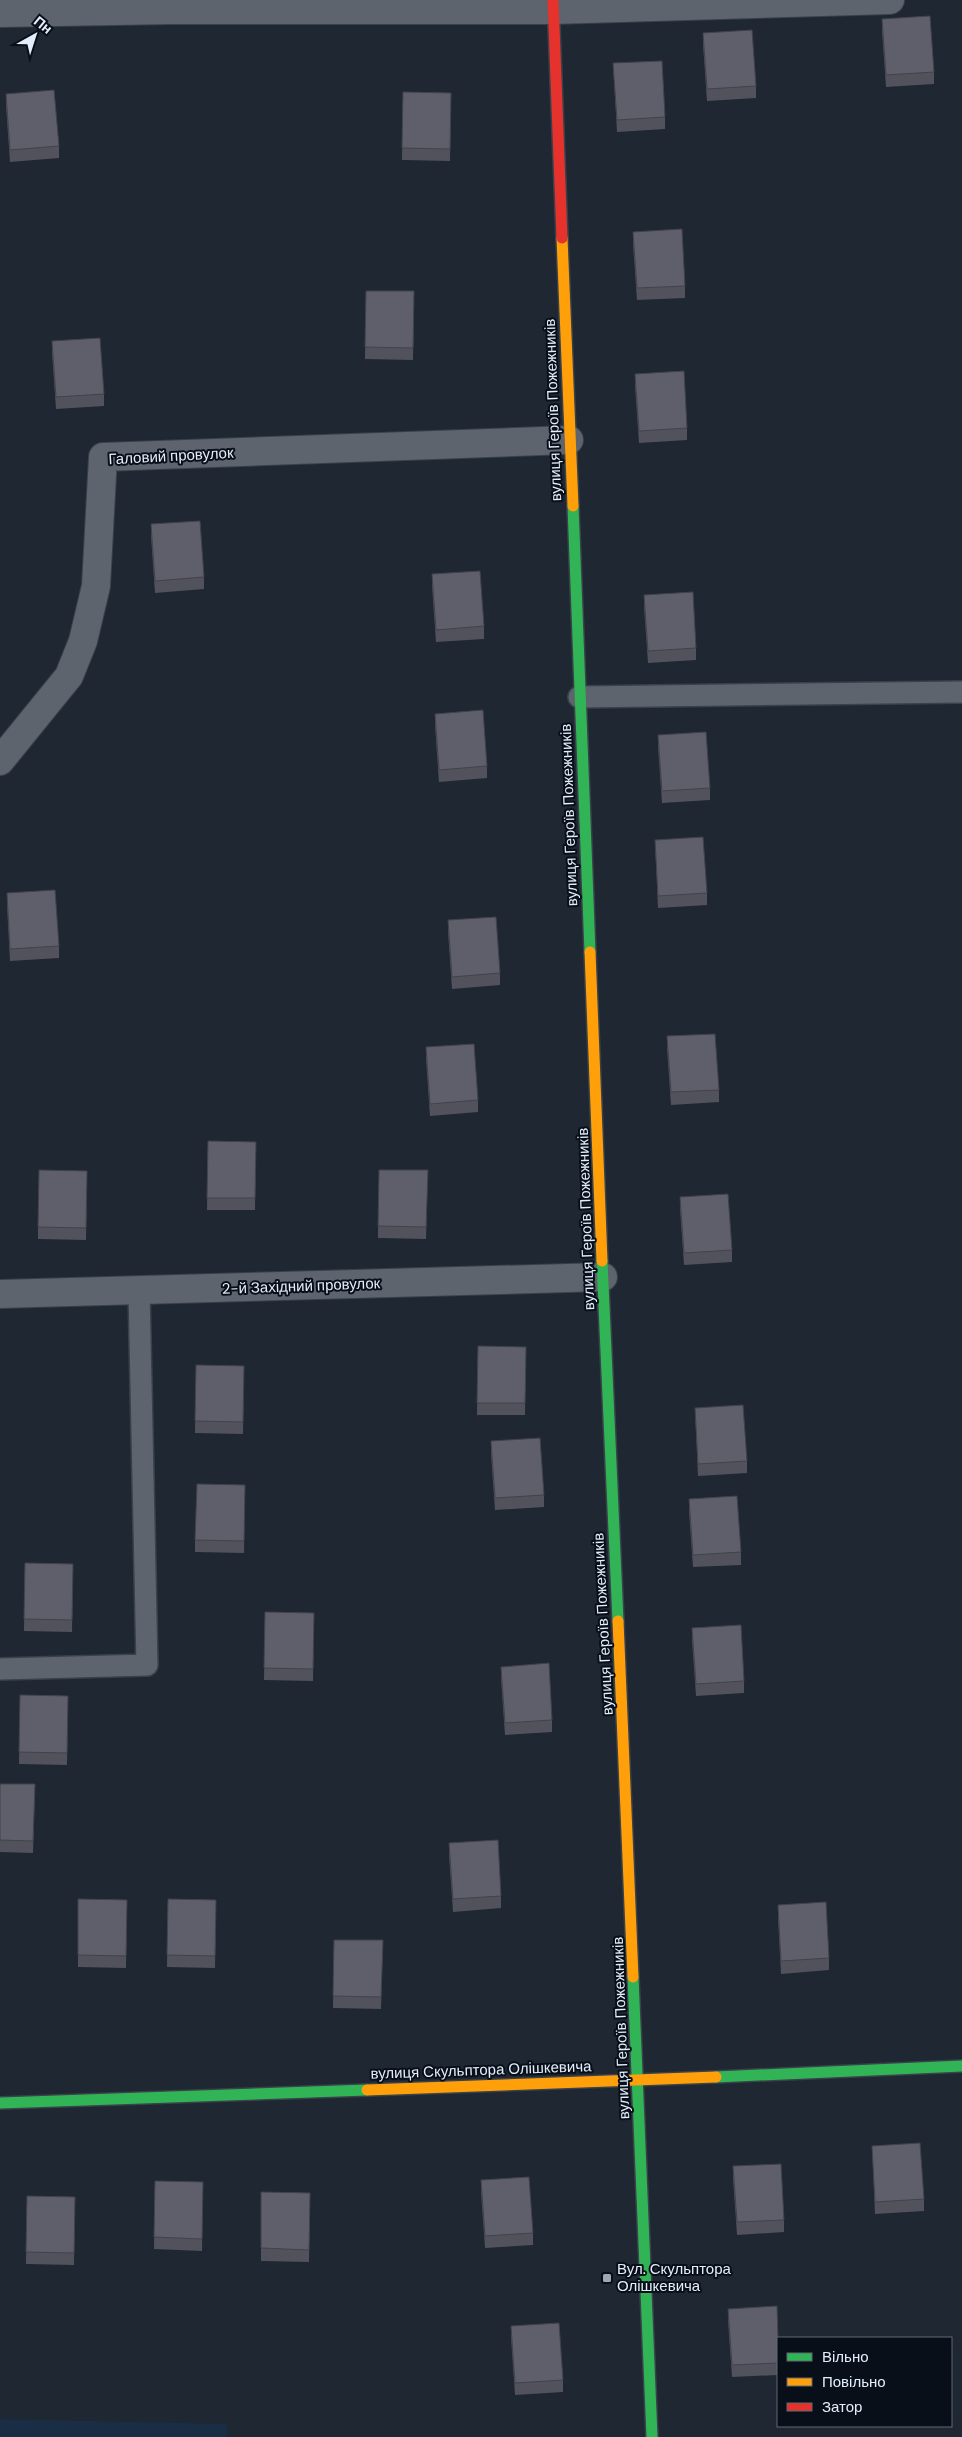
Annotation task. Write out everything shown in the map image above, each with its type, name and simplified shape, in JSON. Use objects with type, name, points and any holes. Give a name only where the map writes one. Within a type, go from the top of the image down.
[{"type":"street","points":[[0,14],[171,5],[553,5],[890,0]]},
{"type":"street","name":"вулиця Героїв Пожежників","points":[[553,5],[603,1276],[652,2437]]},
{"type":"street","name":"Галовий провулок","points":[[0,760],[69,676],[84,641],[96,586],[103,458],[569,440]]},
{"type":"street","name":"2-й Західний провулок","points":[[0,1294],[603,1276]]},
{"type":"street","name":"вулиця Скульптора Олішкевича","points":[[0,2103],[638,2080],[962,2066]]},
{"type":"lane","points":[[580,697],[962,692]]},
{"type":"lane","points":[[0,1669],[147,1664],[139,1291]]},
{"type":"shaded area","points":[[0,2419],[227,2424],[227,2437],[0,2437]]},
{"type":"building","points":[[930,16],[934,72],[886,75],[882,19]]},
{"type":"building","points":[[752,30],[756,86],[707,89],[703,33]]},
{"type":"building","points":[[662,61],[665,117],[617,120],[613,63]]},
{"type":"building","points":[[54,90],[59,146],[10,150],[6,94]]},
{"type":"building","points":[[403,92],[451,93],[450,149],[402,148]]},
{"type":"building","points":[[682,229],[685,286],[637,288],[633,232]]},
{"type":"building","points":[[366,291],[414,291],[413,348],[365,347]]},
{"type":"building","points":[[100,338],[104,394],[56,397],[52,341]]},
{"type":"building","points":[[684,371],[687,428],[639,431],[635,374]]},
{"type":"building","points":[[200,521],[204,577],[155,581],[151,524]]},
{"type":"building","points":[[480,571],[484,626],[436,630],[432,574]]},
{"type":"building","points":[[693,592],[696,648],[648,651],[644,595]]},
{"type":"building","points":[[483,710],[487,766],[439,770],[435,714]]},
{"type":"building","points":[[706,732],[710,788],[662,791],[658,735]]},
{"type":"building","points":[[703,837],[707,893],[658,896],[655,840]]},
{"type":"building","points":[[55,890],[59,946],[10,949],[7,893]]},
{"type":"building","points":[[496,917],[500,973],[452,977],[448,920]]},
{"type":"building","points":[[715,1034],[719,1090],[671,1092],[667,1036]]},
{"type":"building","points":[[474,1044],[478,1100],[430,1104],[426,1047]]},
{"type":"building","points":[[208,1141],[256,1142],[255,1198],[207,1198]]},
{"type":"building","points":[[39,1170],[87,1171],[86,1228],[38,1227]]},
{"type":"building","points":[[379,1170],[428,1170],[426,1227],[378,1226]]},
{"type":"building","points":[[728,1194],[732,1250],[684,1253],[680,1197]]},
{"type":"building","points":[[478,1346],[526,1347],[525,1403],[477,1403]]},
{"type":"building","points":[[196,1365],[244,1366],[243,1422],[195,1421]]},
{"type":"building","points":[[743,1405],[747,1461],[698,1464],[695,1408]]},
{"type":"building","points":[[540,1438],[544,1495],[495,1498],[491,1441]]},
{"type":"building","points":[[197,1484],[245,1485],[244,1541],[195,1540]]},
{"type":"building","points":[[737,1496],[741,1552],[693,1555],[689,1499]]},
{"type":"building","points":[[25,1563],[73,1564],[72,1620],[24,1619]]},
{"type":"building","points":[[265,1612],[314,1613],[313,1669],[264,1668]]},
{"type":"building","points":[[741,1625],[744,1681],[696,1684],[692,1628]]},
{"type":"building","points":[[549,1663],[552,1720],[505,1723],[501,1667]]},
{"type":"building","points":[[20,1695],[68,1696],[67,1753],[19,1752]]},
{"type":"building","points":[[0,1784],[35,1784],[33,1841],[0,1840]]},
{"type":"building","points":[[498,1840],[501,1896],[453,1899],[449,1843]]},
{"type":"building","points":[[78,1899],[127,1900],[126,1956],[78,1955]]},
{"type":"building","points":[[168,1899],[216,1900],[215,1956],[167,1955]]},
{"type":"building","points":[[826,1902],[829,1958],[781,1961],[778,1905]]},
{"type":"building","points":[[334,1940],[383,1940],[381,1997],[333,1996]]},
{"type":"building","points":[[920,2143],[924,2199],[875,2202],[872,2146]]},
{"type":"building","points":[[781,2164],[784,2220],[737,2222],[733,2166]]},
{"type":"building","points":[[529,2177],[533,2233],[485,2236],[481,2180]]},
{"type":"building","points":[[155,2181],[203,2182],[202,2239],[154,2237]]},
{"type":"building","points":[[261,2192],[310,2193],[309,2250],[261,2248]]},
{"type":"building","points":[[27,2196],[75,2197],[74,2253],[26,2252]]},
{"type":"building","points":[[777,2306],[777,2363],[732,2365],[728,2309]]},
{"type":"building","points":[[559,2323],[563,2380],[515,2383],[511,2326]]},
{"type":"traffic: fast","points":[[573,506],[590,952]]},
{"type":"traffic: fast","points":[[602,1261],[618,1621]]},
{"type":"traffic: fast","points":[[633,1977],[652,2437]]},
{"type":"traffic: fast","points":[[716,2077],[962,2066]]},
{"type":"traffic: fast","points":[[0,2103],[367,2090]]},
{"type":"traffic: slow","points":[[562,238],[573,506]]},
{"type":"traffic: slow","points":[[590,952],[602,1261]]},
{"type":"traffic: slow","points":[[618,1621],[633,1977]]},
{"type":"traffic: slow","points":[[367,2090],[716,2077]]},
{"type":"traffic: jam","points":[[553,0],[562,238]]},
{"type":"place","name":"Вул. Скульптора Олішкевича","points":[[607,2278]]}]
